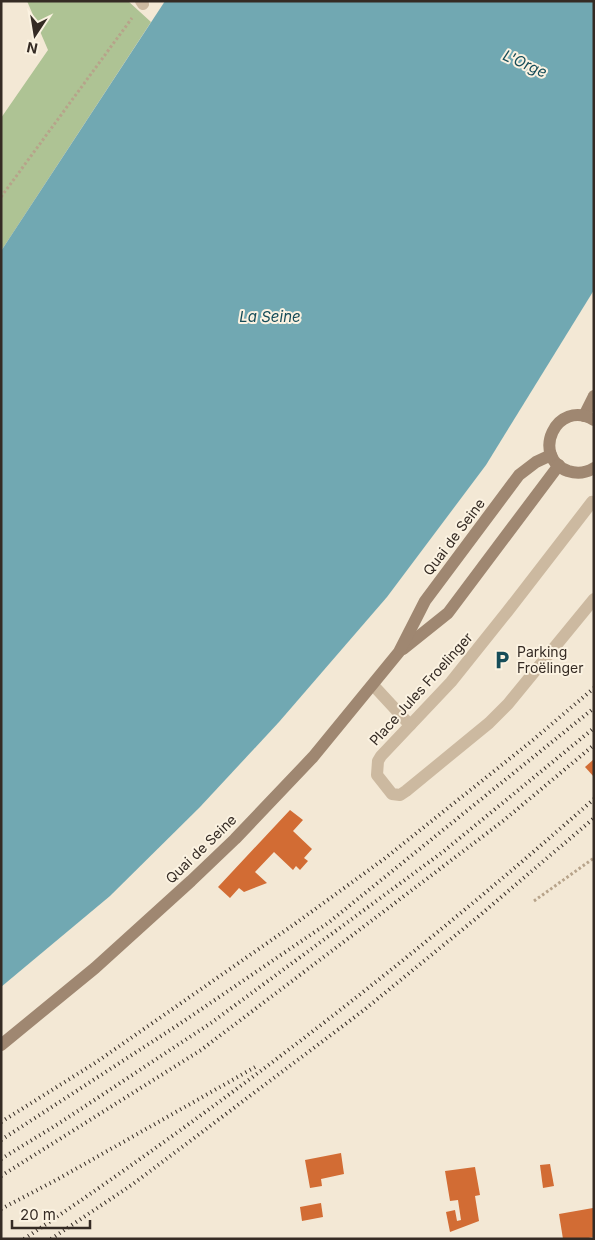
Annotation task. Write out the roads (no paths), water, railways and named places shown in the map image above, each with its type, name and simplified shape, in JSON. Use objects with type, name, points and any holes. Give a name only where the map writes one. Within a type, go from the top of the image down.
[{"type":"main road","points":[[594,396],[589,418],[570,416],[561,420],[554,427],[549,445],[555,460],[563,469],[582,473],[594,468]]},
{"type":"main road","name":"Quai de Seine","points":[[399,652],[448,613],[555,460]]},
{"type":"main road","name":"Quai de Seine","points":[[1,1045],[95,968],[235,839],[312,757],[399,652],[425,601],[518,475],[536,462],[555,460]]},
{"type":"lane","name":"Place Jules Froelinger","points":[[594,503],[592,502],[451,682],[378,761],[377,775],[392,794],[400,795],[406,791],[489,723],[508,704],[594,599]]},
{"type":"lane","points":[[373,685],[410,725]]},
{"type":"water","name":"La Seine","points":[[165,1],[594,1],[594,290],[486,465],[387,597],[279,722],[200,807],[110,896],[1,987],[1,251]]},
{"type":"railway","points":[[1,1122],[95,1063],[296,923],[384,859],[533,740],[594,688]]},
{"type":"railway","points":[[1,1140],[178,1025],[328,923],[594,708]]},
{"type":"railway","points":[[1,1159],[58,1124],[211,1023],[444,851],[594,728]]},
{"type":"railway","points":[[1,1176],[201,1050],[503,821],[594,745]]},
{"type":"railway","points":[[24,1239],[99,1188],[245,1083],[387,973],[594,799]]},
{"type":"railway","points":[[51,1239],[133,1184],[364,1010],[479,916],[594,818]]},
{"type":"railway","points":[[1,1209],[58,1179],[257,1066]]},
{"type":"place","name":"Parking Froëlinger","points":[[502,660]]},
{"type":"water label","name":"L'Orge","points":[[525,64]]}]
